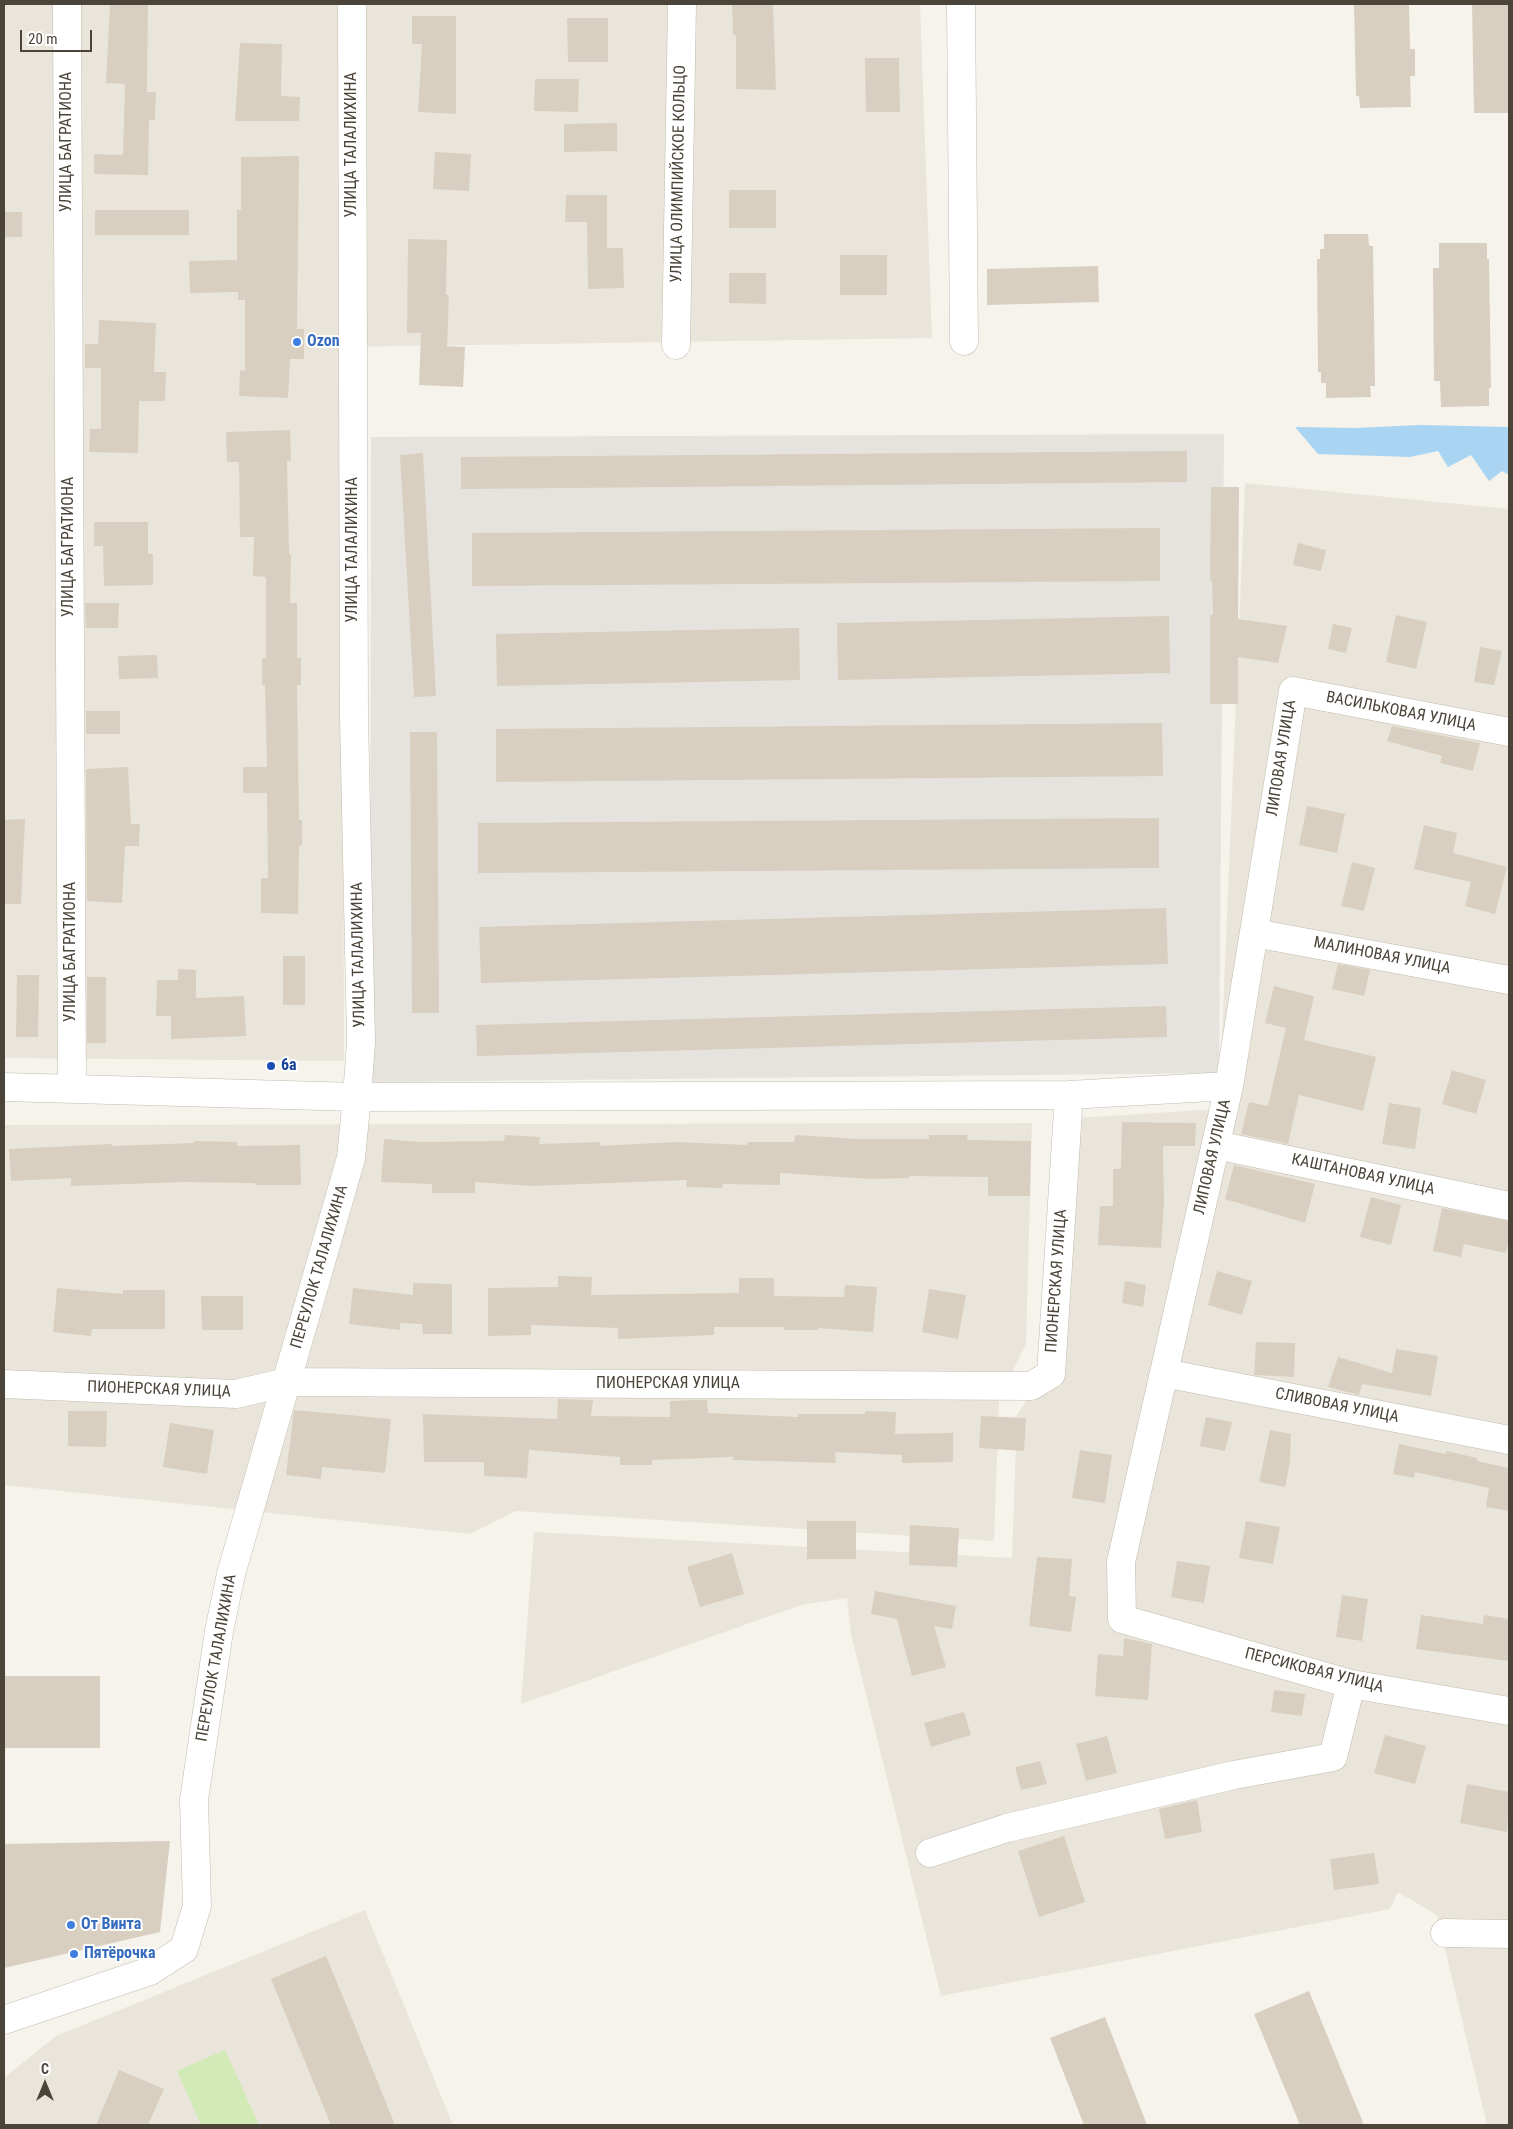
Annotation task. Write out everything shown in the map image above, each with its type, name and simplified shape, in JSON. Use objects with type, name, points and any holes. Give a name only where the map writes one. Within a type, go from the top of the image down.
[{"type":"street","name":"УЛИЦА БАГРАТИОНА","points":[[67,4],[72,1089]]},
{"type":"street","name":"УЛИЦА ТАЛАЛИХИНА","points":[[352,4],[354,717],[361,1042],[357,1097]]},
{"type":"street","name":"УЛИЦА ОЛИМПИЙСКОЕ КОЛЬЦО","points":[[676,345],[682,4]]},
{"type":"street","points":[[961,4],[964,340]]},
{"type":"street","name":"ВАСИЛЬКОВАЯ УЛИЦА","points":[[1293,691],[1509,732]]},
{"type":"street","name":"ЛИПОВАЯ УЛИЦА","points":[[1122,1620],[1121,1562],[1229,1086],[1293,691]]},
{"type":"street","name":"МАЛИНОВАЯ УЛИЦА","points":[[1254,933],[1509,980]]},
{"type":"street","points":[[4,1087],[357,1097],[1069,1096],[1229,1086]]},
{"type":"street","name":"ПИОНЕРСКАЯ УЛИЦА","points":[[4,1384],[236,1394],[287,1382],[1031,1386],[1051,1374],[1069,1096]]},
{"type":"street","name":"ПЕРЕУЛОК ТАЛАЛИХИНА","points":[[4,2020],[150,1971],[184,1949],[196,1906],[194,1800],[218,1631],[231,1574],[351,1158],[357,1097]]},
{"type":"street","name":"КАШТАНОВАЯ УЛИЦА","points":[[1216,1145],[1509,1206]]},
{"type":"street","name":"СЛИВОВАЯ УЛИЦА","points":[[1164,1373],[1509,1440]]},
{"type":"street","name":"ПЕРСИКОВАЯ УЛИЦА","points":[[1122,1620],[1351,1684],[1509,1711]]},
{"type":"street","points":[[930,1853],[1007,1828],[1225,1778],[1333,1757],[1351,1684]]},
{"type":"street","points":[[1445,1934],[1509,1934]]},
{"type":"shaded area","points":[[4,4],[920,4],[932,338],[342,347],[344,1061],[4,1058]]},
{"type":"shaded area","points":[[1224,434],[1219,1073],[370,1082],[371,437]]},
{"type":"shaded area","points":[[1245,483],[1509,509],[1509,2125],[1487,2125],[1437,1915],[1398,1892],[1390,1909],[941,1996],[851,1634],[847,1598],[801,1605],[521,1704],[534,1532],[1012,1558],[1017,1415],[1043,1376],[1060,1119],[1219,1109]]},
{"type":"shaded area","points":[[1032,1123],[1026,1344],[999,1399],[994,1541],[516,1511],[470,1534],[4,1485],[4,1125]]},
{"type":"shaded area","points":[[365,1910],[453,2125],[4,2125],[4,2078],[56,2036]]},
{"type":"green space","points":[[225,2050],[259,2125],[201,2125],[177,2071]]},
{"type":"water","points":[[1420,425],[1509,427],[1509,475],[1502,471],[1489,481],[1471,455],[1448,467],[1438,451],[1410,457],[1318,454],[1295,427],[1355,428]]},
{"type":"building","points":[[110,4],[148,4],[147,92],[156,92],[155,120],[149,120],[148,175],[94,174],[94,154],[123,155],[125,84],[106,83]]},
{"type":"building","points":[[732,4],[773,4],[776,90],[736,89],[736,35],[733,35]]},
{"type":"building","points":[[1354,4],[1409,4],[1410,49],[1415,49],[1415,76],[1410,76],[1411,107],[1360,108],[1359,96],[1356,96]]},
{"type":"building","points":[[1472,4],[1509,4],[1509,113],[1474,113]]},
{"type":"building","points":[[412,16],[456,16],[456,114],[418,112],[422,44],[412,44]]},
{"type":"building","points":[[567,18],[608,18],[608,62],[568,62]]},
{"type":"building","points":[[240,43],[282,44],[281,96],[300,97],[299,121],[235,121]]},
{"type":"building","points":[[865,58],[899,58],[900,112],[866,112]]},
{"type":"building","points":[[535,79],[579,79],[578,112],[534,111]]},
{"type":"building","points":[[617,123],[617,151],[564,152],[564,124]]},
{"type":"building","points":[[435,152],[471,154],[469,191],[433,189]]},
{"type":"building","points":[[299,156],[297,329],[304,329],[304,359],[290,359],[288,398],[239,396],[240,370],[245,371],[245,300],[238,300],[238,292],[190,293],[189,261],[237,260],[237,210],[241,210],[241,157]]},
{"type":"building","points":[[729,190],[776,190],[776,228],[729,228]]},
{"type":"building","points":[[566,195],[607,195],[607,248],[623,248],[624,288],[588,289],[587,222],[565,222]]},
{"type":"building","points":[[95,210],[189,210],[189,235],[95,235]]},
{"type":"building","points":[[4,212],[22,212],[22,237],[4,237]]},
{"type":"building","points":[[1324,234],[1368,234],[1369,246],[1373,246],[1375,386],[1370,386],[1371,397],[1326,398],[1326,383],[1321,383],[1321,372],[1318,372],[1317,259],[1320,259],[1320,249],[1324,249]]},
{"type":"building","points":[[408,239],[447,240],[446,295],[449,295],[447,346],[465,347],[463,387],[419,385],[421,333],[407,333]]},
{"type":"building","points":[[1439,243],[1487,243],[1487,259],[1489,259],[1491,388],[1489,388],[1489,406],[1441,407],[1440,381],[1434,381],[1433,268],[1439,268]]},
{"type":"building","points":[[840,255],[887,255],[887,295],[840,295]]},
{"type":"building","points":[[1098,266],[1099,302],[987,305],[987,269]]},
{"type":"building","points":[[729,273],[766,273],[766,304],[729,303]]},
{"type":"building","points":[[99,320],[156,323],[154,372],[166,372],[165,401],[139,401],[138,453],[89,452],[90,429],[101,429],[101,368],[85,368],[85,344],[98,344]]},
{"type":"building","points":[[290,430],[291,461],[287,461],[289,554],[291,554],[290,603],[297,603],[297,658],[301,658],[301,685],[297,685],[299,820],[302,820],[302,845],[299,845],[298,914],[261,913],[261,878],[268,878],[267,793],[243,793],[243,767],[267,767],[265,685],[262,685],[262,658],[266,658],[266,577],[253,576],[254,537],[240,537],[239,462],[227,462],[226,432]]},
{"type":"building","points":[[1187,451],[1187,482],[461,489],[461,457]]},
{"type":"building","points":[[423,453],[436,696],[414,697],[400,455]]},
{"type":"building","points":[[1211,487],[1239,487],[1238,619],[1287,626],[1278,663],[1238,657],[1238,704],[1210,704],[1210,615],[1213,615],[1212,581],[1210,581]]},
{"type":"building","points":[[94,522],[148,522],[148,554],[153,554],[153,585],[104,586],[103,546],[94,546]]},
{"type":"building","points":[[1160,528],[1160,581],[472,586],[472,533]]},
{"type":"building","points":[[1298,543],[1326,550],[1321,571],[1293,565]]},
{"type":"building","points":[[85,603],[119,603],[118,628],[86,628]]},
{"type":"building","points":[[1396,615],[1427,622],[1416,669],[1386,662]]},
{"type":"building","points":[[1169,616],[1170,673],[838,680],[837,623]]},
{"type":"building","points":[[1333,624],[1352,628],[1346,653],[1328,649]]},
{"type":"building","points":[[799,628],[800,680],[497,686],[496,634]]},
{"type":"building","points":[[1480,647],[1502,651],[1494,685],[1474,682]]},
{"type":"building","points":[[157,655],[158,678],[119,679],[118,656]]},
{"type":"building","points":[[86,711],[120,711],[120,734],[86,734]]},
{"type":"building","points":[[1162,723],[1163,776],[496,782],[496,729]]},
{"type":"building","points":[[1392,726],[1480,743],[1473,771],[1440,763],[1442,756],[1387,741]]},
{"type":"building","points":[[410,732],[437,732],[439,1013],[412,1013]]},
{"type":"building","points":[[128,767],[131,824],[140,824],[139,846],[125,846],[122,903],[87,901],[86,769]]},
{"type":"building","points":[[1307,806],[1345,814],[1337,853],[1299,845]]},
{"type":"building","points":[[1159,818],[1159,868],[478,873],[478,823]]},
{"type":"building","points":[[25,819],[21,904],[4,904],[4,820]]},
{"type":"building","points":[[1424,825],[1457,833],[1453,853],[1507,867],[1495,914],[1465,906],[1471,882],[1414,869]]},
{"type":"building","points":[[1352,862],[1375,868],[1364,911],[1341,906]]},
{"type":"building","points":[[1166,908],[1168,964],[481,983],[479,927]]},
{"type":"building","points":[[283,956],[305,956],[305,1005],[283,1005]]},
{"type":"building","points":[[1338,964],[1370,970],[1364,996],[1332,989]]},
{"type":"building","points":[[178,969],[196,970],[196,998],[244,996],[246,1036],[171,1039],[171,1016],[156,1016],[157,980],[178,980]]},
{"type":"building","points":[[17,975],[39,975],[38,1037],[16,1037]]},
{"type":"building","points":[[87,977],[106,977],[106,1043],[87,1043]]},
{"type":"building","points":[[1274,986],[1314,996],[1304,1040],[1376,1057],[1363,1111],[1299,1095],[1288,1144],[1241,1134],[1249,1102],[1268,1106],[1286,1028],[1265,1023]]},
{"type":"building","points":[[1166,1006],[1167,1037],[477,1056],[476,1025]]},
{"type":"building","points":[[1452,1070],[1486,1080],[1476,1114],[1442,1104]]},
{"type":"building","points":[[1389,1103],[1421,1108],[1415,1149],[1382,1144]]},
{"type":"building","points":[[1122,1122],[1196,1123],[1195,1146],[1163,1146],[1164,1203],[1161,1248],[1098,1245],[1100,1206],[1113,1206],[1113,1169],[1121,1169]]},
{"type":"building","points":[[505,1135],[540,1137],[539,1144],[600,1142],[600,1146],[676,1142],[747,1145],[748,1142],[794,1142],[795,1135],[859,1139],[929,1139],[929,1135],[968,1135],[967,1140],[1031,1141],[1030,1196],[988,1196],[988,1177],[909,1176],[909,1178],[870,1179],[780,1173],[780,1185],[723,1184],[722,1188],[686,1187],[687,1180],[531,1186],[475,1182],[475,1193],[432,1193],[432,1184],[381,1182],[384,1139],[419,1142],[504,1141]]},
{"type":"building","points":[[194,1141],[237,1142],[237,1146],[300,1145],[301,1185],[183,1182],[71,1186],[71,1178],[11,1181],[9,1149],[112,1144],[112,1146],[194,1143]]},
{"type":"building","points":[[1234,1165],[1315,1184],[1305,1223],[1225,1199]]},
{"type":"building","points":[[1371,1197],[1401,1205],[1391,1245],[1360,1237]]},
{"type":"building","points":[[1442,1208],[1509,1221],[1509,1238],[1506,1253],[1464,1244],[1461,1257],[1433,1251]]},
{"type":"building","points":[[1217,1271],[1252,1281],[1242,1315],[1208,1305]]},
{"type":"building","points":[[558,1276],[592,1277],[591,1295],[739,1293],[739,1278],[774,1278],[774,1296],[844,1297],[845,1285],[877,1287],[873,1332],[818,1328],[818,1330],[784,1330],[784,1327],[714,1327],[714,1335],[618,1339],[618,1328],[531,1325],[531,1335],[488,1336],[488,1288],[558,1287]]},
{"type":"building","points":[[1125,1281],[1146,1285],[1143,1307],[1122,1303]]},
{"type":"building","points":[[413,1283],[452,1284],[452,1334],[423,1334],[422,1324],[400,1323],[400,1330],[349,1324],[353,1288],[413,1295]]},
{"type":"building","points":[[57,1288],[123,1294],[123,1290],[165,1290],[165,1329],[92,1329],[91,1336],[53,1332]]},
{"type":"building","points":[[929,1289],[966,1295],[958,1339],[922,1332]]},
{"type":"building","points":[[201,1296],[243,1296],[243,1330],[202,1330]]},
{"type":"building","points":[[1256,1342],[1295,1343],[1294,1377],[1254,1375]]},
{"type":"building","points":[[1396,1349],[1438,1356],[1431,1396],[1362,1384],[1359,1395],[1328,1387],[1338,1357],[1392,1373]]},
{"type":"building","points":[[558,1399],[593,1400],[591,1416],[670,1417],[670,1401],[694,1400],[707,1400],[708,1413],[798,1417],[798,1414],[865,1414],[865,1411],[896,1412],[895,1434],[953,1433],[953,1462],[902,1463],[902,1455],[835,1452],[836,1463],[733,1460],[733,1457],[652,1460],[652,1465],[620,1465],[620,1457],[529,1450],[527,1478],[484,1476],[484,1462],[424,1462],[423,1414],[557,1419]]},
{"type":"building","points":[[294,1410],[391,1419],[385,1473],[322,1467],[321,1479],[286,1475]]},
{"type":"building","points":[[68,1411],[107,1411],[106,1447],[68,1446]]},
{"type":"building","points":[[981,1416],[1026,1418],[1024,1451],[979,1448]]},
{"type":"building","points":[[1206,1417],[1232,1422],[1225,1451],[1200,1446]]},
{"type":"building","points":[[170,1423],[214,1430],[207,1474],[163,1467]]},
{"type":"building","points":[[1270,1430],[1291,1434],[1290,1462],[1285,1487],[1259,1482]]},
{"type":"building","points":[[1399,1444],[1446,1454],[1446,1451],[1477,1458],[1477,1461],[1509,1468],[1509,1511],[1486,1507],[1489,1488],[1415,1472],[1414,1478],[1393,1474]]},
{"type":"building","points":[[1080,1450],[1112,1455],[1105,1503],[1072,1498]]},
{"type":"building","points":[[807,1521],[856,1521],[856,1559],[807,1559]]},
{"type":"building","points":[[1246,1521],[1280,1527],[1273,1564],[1239,1558]]},
{"type":"building","points":[[910,1525],[959,1528],[957,1567],[909,1565]]},
{"type":"building","points":[[732,1553],[744,1594],[700,1607],[687,1567]]},
{"type":"building","points":[[1037,1557],[1072,1559],[1069,1596],[1076,1597],[1071,1632],[1029,1626]]},
{"type":"building","points":[[1177,1561],[1210,1566],[1204,1603],[1171,1597]]},
{"type":"building","points":[[875,1591],[956,1606],[952,1629],[934,1626],[946,1667],[912,1676],[897,1619],[871,1614]]},
{"type":"building","points":[[1342,1595],[1368,1599],[1362,1641],[1336,1637]]},
{"type":"building","points":[[1421,1615],[1483,1624],[1484,1615],[1509,1619],[1509,1661],[1416,1649]]},
{"type":"building","points":[[1124,1638],[1152,1644],[1148,1700],[1095,1696],[1098,1654],[1123,1656]]},
{"type":"building","points":[[4,1676],[100,1676],[100,1748],[4,1748]]},
{"type":"building","points":[[1274,1690],[1305,1694],[1302,1716],[1271,1712]]},
{"type":"building","points":[[964,1712],[971,1735],[931,1747],[924,1723]]},
{"type":"building","points":[[1385,1735],[1426,1746],[1415,1784],[1374,1773]]},
{"type":"building","points":[[1107,1736],[1117,1773],[1086,1781],[1076,1744]]},
{"type":"building","points":[[1040,1761],[1047,1784],[1021,1790],[1015,1767]]},
{"type":"building","points":[[1467,1784],[1509,1792],[1507,1832],[1460,1823]]},
{"type":"building","points":[[1197,1800],[1202,1832],[1165,1839],[1159,1809]]},
{"type":"building","points":[[1064,1836],[1085,1902],[1039,1917],[1018,1851]]},
{"type":"building","points":[[170,1841],[160,1932],[4,1968],[4,1844]]},
{"type":"building","points":[[1374,1853],[1379,1884],[1334,1890],[1330,1859]]},
{"type":"building","points":[[326,1956],[395,2125],[331,2125],[271,1979]]},
{"type":"building","points":[[1309,1991],[1364,2125],[1300,2125],[1254,2014]]},
{"type":"building","points":[[1105,2017],[1147,2125],[1084,2125],[1050,2038]]},
{"type":"building","points":[[119,2070],[164,2089],[148,2125],[96,2125]]},
{"type":"place","name":"Ozon","points":[[297,342]]},
{"type":"place","name":"6а","points":[[271,1066]]},
{"type":"place","name":"От Винта","points":[[71,1925]]},
{"type":"place","name":"Пятёрочка","points":[[74,1954]]}]
